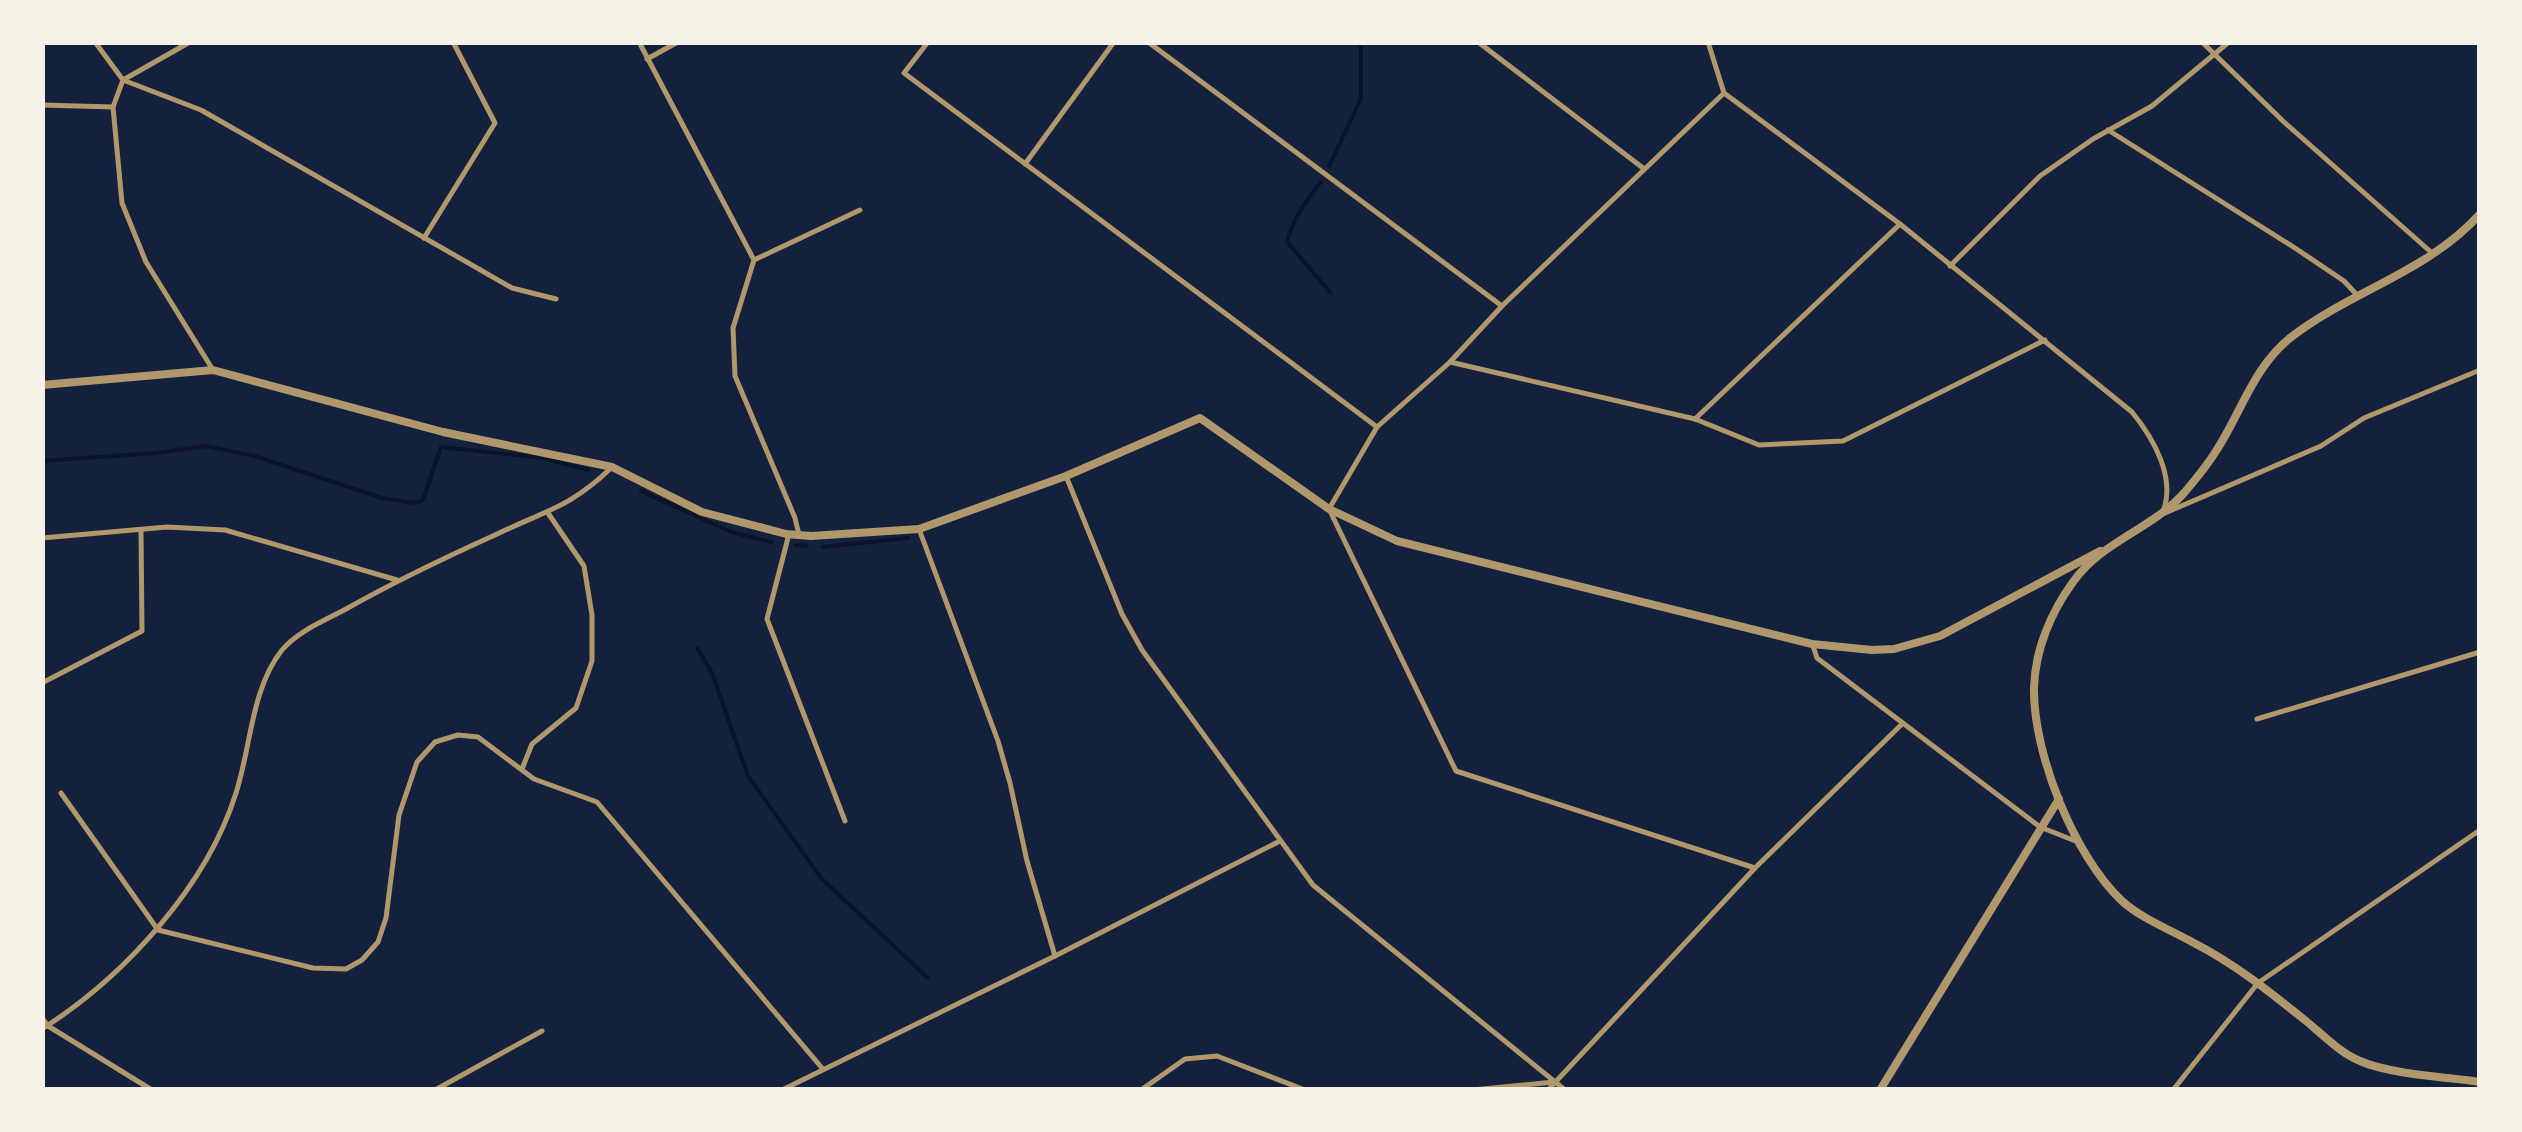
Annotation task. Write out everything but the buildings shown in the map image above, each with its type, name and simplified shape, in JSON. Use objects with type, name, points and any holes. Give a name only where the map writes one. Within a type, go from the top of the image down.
[{"type":"street","points":[[95,42],[123,80],[201,110],[512,288],[556,299]]},
{"type":"street","points":[[190,42],[123,80],[113,108],[122,203],[130,229],[213,370]]},
{"type":"street","points":[[424,238],[495,123],[453,42]]},
{"type":"street","points":[[639,42],[754,260],[733,328],[735,376],[795,518],[794,535],[767,619],[845,821]]},
{"type":"street","points":[[648,59],[678,42]]},
{"type":"street","points":[[928,42],[904,73],[1377,427]]},
{"type":"street","points":[[1026,164],[1114,42]]},
{"type":"street","points":[[1148,42],[1502,306]]},
{"type":"street","points":[[1478,42],[1643,168]]},
{"type":"street","points":[[1708,42],[1724,93],[1900,224],[2118,399],[2145,428],[2170,492],[2162,514]]},
{"type":"street","points":[[2202,42],[2284,122],[2434,255]]},
{"type":"street","points":[[1950,266],[2040,176],[2152,106],[2229,42]]},
{"type":"street","points":[[1329,509],[1377,427],[1450,362],[1502,306],[1724,93]]},
{"type":"street","points":[[42,105],[113,108]]},
{"type":"street","points":[[2108,130],[2295,248],[2357,295]]},
{"type":"street","points":[[754,260],[860,210]]},
{"type":"street","points":[[2162,514],[2216,452],[2258,374],[2272,356],[2308,326],[2357,295],[2434,255],[2480,214]]},
{"type":"street","points":[[1695,419],[1900,224]]},
{"type":"street","points":[[1450,362],[1695,419],[1759,445],[1843,441],[2045,340]]},
{"type":"street","points":[[42,385],[213,370],[443,432],[612,468],[702,512],[794,535],[919,529],[1066,476],[1200,418],[1329,509],[1397,541],[1812,644],[1872,650],[1914,645],[1940,636],[2162,514],[2321,446],[2364,418],[2480,370]]},
{"type":"street","points":[[45,1028],[102,984],[158,930],[218,838],[236,794],[268,672],[296,636],[398,580],[580,496],[612,468]]},
{"type":"street","points":[[1066,476],[1122,614],[1142,650],[1278,842],[1336,907],[1565,1090]]},
{"type":"street","points":[[1329,509],[1456,771],[1755,868]]},
{"type":"street","points":[[522,769],[532,744],[576,708],[592,661],[592,615],[584,566],[548,512]]},
{"type":"street","points":[[919,529],[998,741],[1026,862],[1055,956]]},
{"type":"street","points":[[42,538],[141,530],[224,530],[398,580]]},
{"type":"street","points":[[42,684],[142,632],[141,530]]},
{"type":"street","points":[[2100,551],[2074,580],[2040,648],[2036,710],[2059,799],[2108,884],[2124,902],[2216,954],[2360,1061],[2480,1082]]},
{"type":"street","points":[[1812,644],[1817,658],[2040,827],[2081,843]]},
{"type":"street","points":[[2257,720],[2480,652]]},
{"type":"street","points":[[1548,1090],[1755,868],[1902,724]]},
{"type":"street","points":[[61,793],[158,930],[312,968],[346,968],[362,960],[378,942],[386,918],[399,814],[417,762],[435,742],[458,735],[478,737],[534,779],[598,802],[822,1068]]},
{"type":"street","points":[[1880,1090],[2059,799]]},
{"type":"street","points":[[2173,1090],[2258,983],[2480,830]]},
{"type":"street","points":[[782,1090],[1278,842]]},
{"type":"street","points":[[42,1018],[45,1028],[152,1090]]},
{"type":"street","points":[[435,1090],[542,1032]]},
{"type":"street","points":[[1141,1090],[1185,1059],[1217,1056],[1306,1090]]},
{"type":"street","points":[[1472,1090],[1555,1082]]},
{"type":"waterway","points":[[1329,166],[1361,99],[1361,42]]},
{"type":"waterway","points":[[1321,182],[1296,217],[1287,242],[1331,293]]},
{"type":"waterway","points":[[42,461],[206,446],[254,456],[382,498],[414,503],[423,500],[441,447],[542,458],[588,470]]},
{"type":"waterway","points":[[641,491],[731,532],[771,542]]},
{"type":"waterway","points":[[823,547],[908,538]]},
{"type":"waterway","points":[[795,545],[806,546]]},
{"type":"waterway","points":[[697,648],[712,673],[748,776],[821,878],[928,978]]}]
